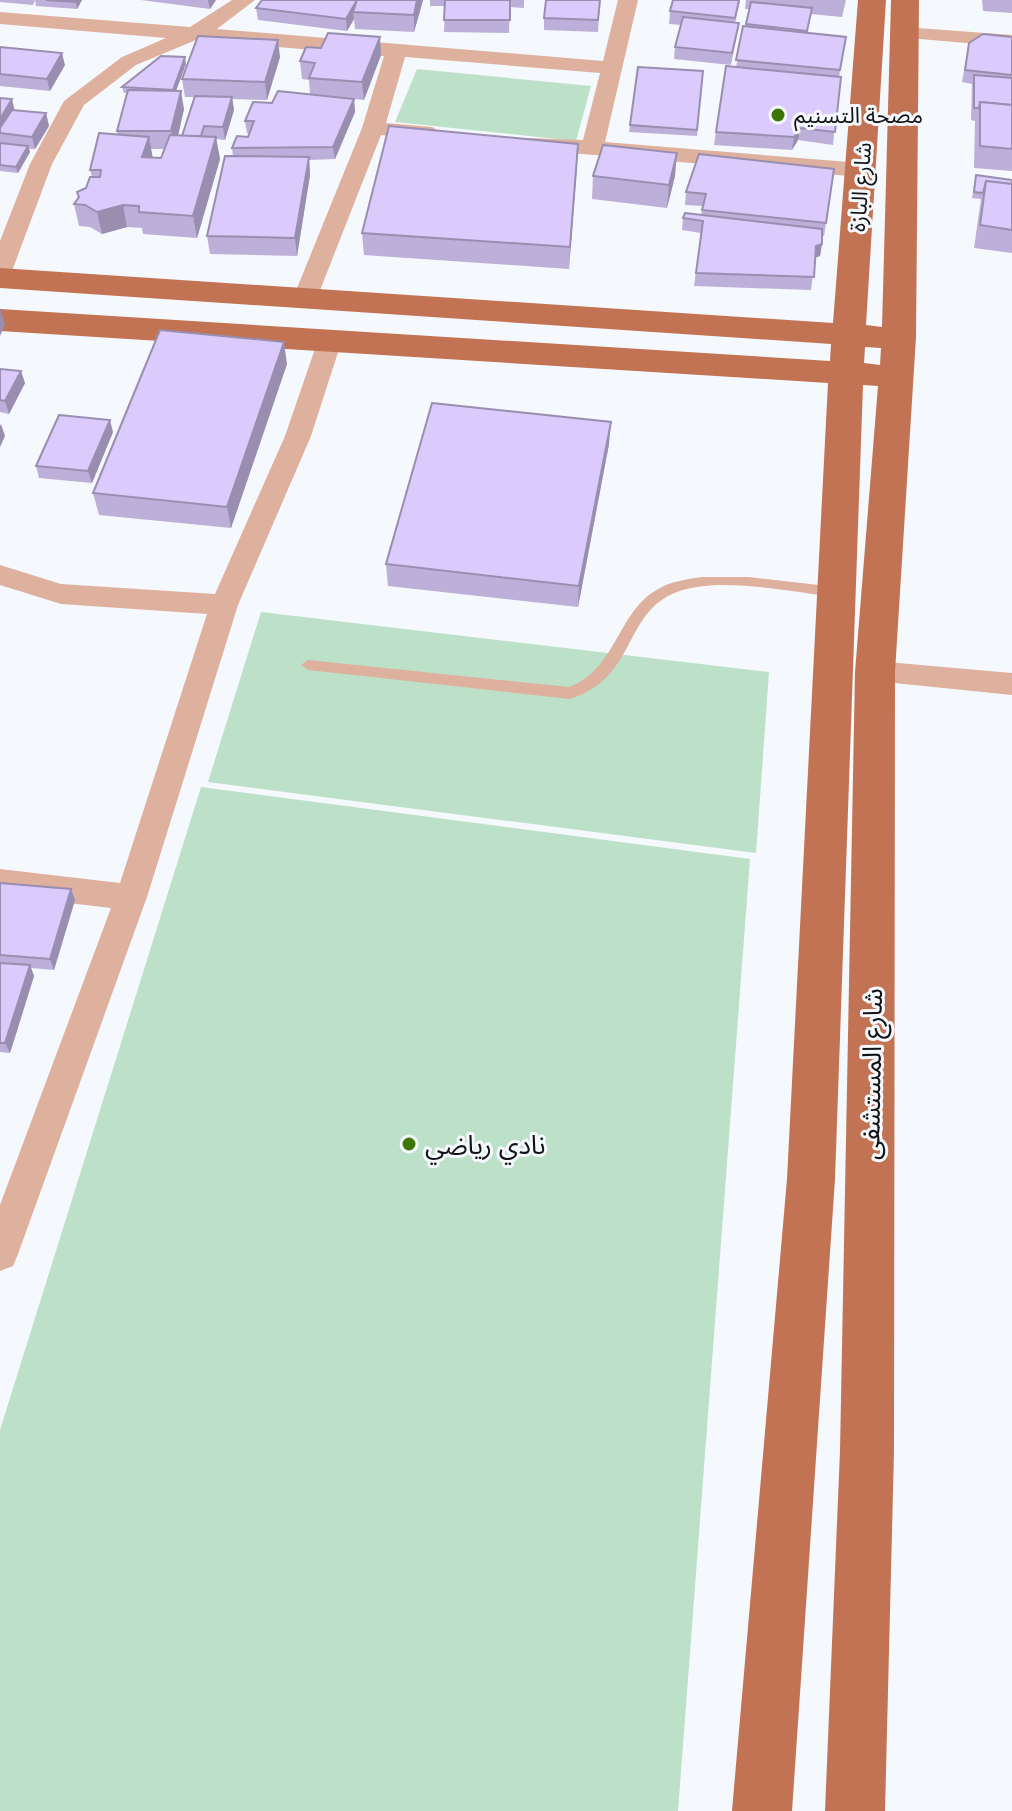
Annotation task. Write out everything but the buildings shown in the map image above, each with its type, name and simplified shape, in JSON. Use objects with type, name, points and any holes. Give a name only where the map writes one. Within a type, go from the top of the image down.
[{"type":"main road","name":"شارع البازة","points":[[848,355],[872,0]]},
{"type":"main road","name":"شارع البازة","points":[[898,356],[905,0]]},
{"type":"main road","points":[[0,278],[305,298],[848,355]]},
{"type":"main road","points":[[0,320],[329,343],[898,356]]},
{"type":"main road","name":"شارع المستشفى","points":[[762,1811],[811,1179],[848,355]]},
{"type":"main road","name":"شارع المستشفى","points":[[855,1811],[867,1451],[875,672],[898,356]]},
{"type":"street","points":[[78,25],[94,0]]},
{"type":"street","points":[[0,271],[41,164],[75,101],[129,61],[192,34],[245,0]]},
{"type":"street","points":[[592,149],[628,0]]},
{"type":"street","points":[[0,18],[614,68]]},
{"type":"street","points":[[904,33],[1012,41]]},
{"type":"street","points":[[305,298],[373,128],[396,51]]},
{"type":"street","points":[[373,128],[451,135]]},
{"type":"street","points":[[514,141],[861,170]]},
{"type":"street","points":[[0,1254],[131,897],[224,605],[298,436],[329,343]]},
{"type":"street","points":[[0,575],[61,594],[224,605]]},
{"type":"street","points":[[875,672],[1012,684]]},
{"type":"street","points":[[0,882],[131,897]]},
{"type":"lane","points":[[308,665],[570,693],[585,690],[600,680],[651,602],[665,591],[698,581],[836,592]]},
{"type":"green space","points":[[417,69],[591,86],[576,141],[395,122]]},
{"type":"green space","points":[[261,612],[769,672],[756,853],[208,782]]},
{"type":"green space","name":"نادي رياضي","points":[[201,787],[750,859],[678,1811],[0,1811],[0,1430]]},
{"type":"place","name":"مصحة التسنيم","points":[[778,115]]},
{"type":"place","name":"نادي رياضي","points":[[409,1144]]}]
